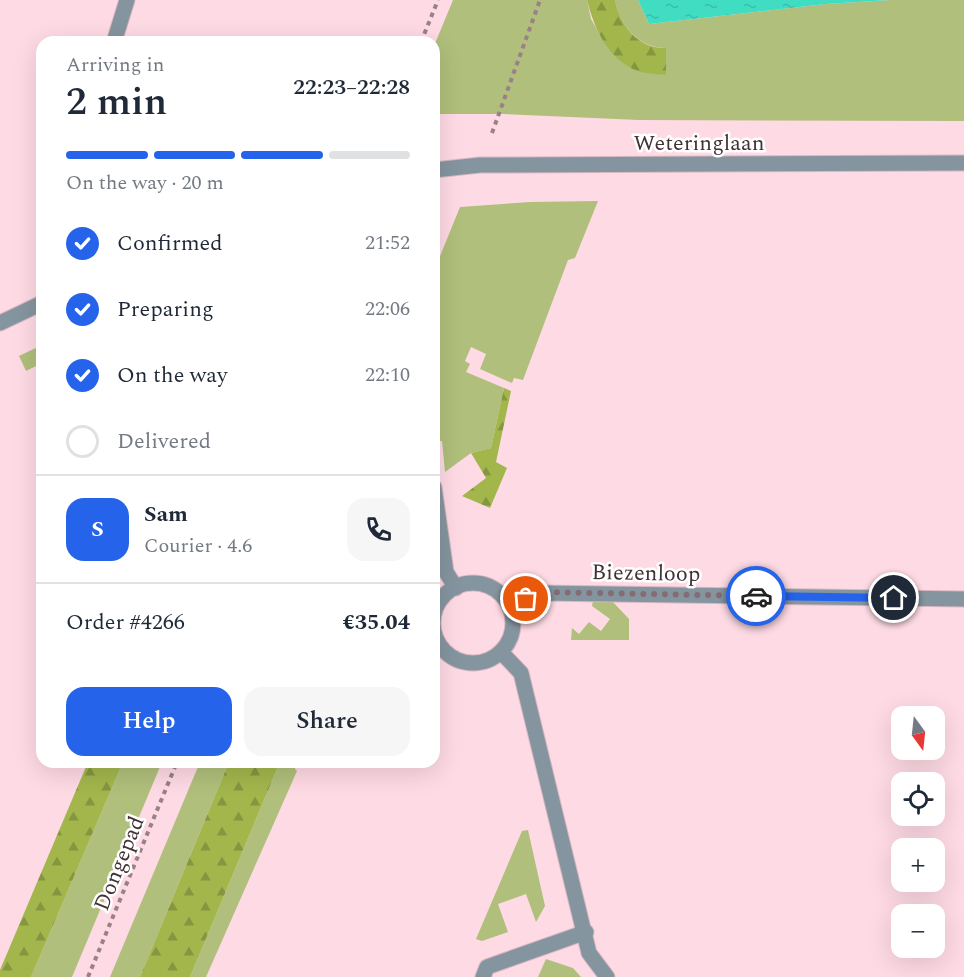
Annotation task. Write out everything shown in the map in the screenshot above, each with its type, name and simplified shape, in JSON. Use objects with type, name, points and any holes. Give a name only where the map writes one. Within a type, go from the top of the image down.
[{"type":"street","points":[[116,36],[127,0]]},
{"type":"street","name":"Weteringlaan","points":[[440,169],[480,165],[964,163]]},
{"type":"street","points":[[0,323],[36,306]]},
{"type":"street","points":[[440,530],[446,572],[456,588]]},
{"type":"street","points":[[440,601],[448,591],[464,584],[482,584],[498,591],[509,605],[513,622],[511,636],[501,652],[493,658],[480,662],[465,662],[452,657],[440,645]]},
{"type":"street","name":"Biezenloop","points":[[509,605],[542,592],[964,599]]},
{"type":"street","points":[[501,652],[521,673],[590,953],[607,977]]},
{"type":"street","points":[[483,977],[487,967],[586,932]]},
{"type":"path","points":[[423,36],[438,0]]},
{"type":"path","points":[[480,165],[540,0]]},
{"type":"path","name":"Dongepad","points":[[88,977],[175,768]]},
{"type":"shaded area","points":[[453,0],[587,0],[591,19],[605,43],[639,71],[666,75],[666,48],[647,44],[632,33],[621,18],[615,0],[638,0],[649,24],[826,4],[890,0],[964,0],[964,121],[639,120],[503,114],[440,114],[440,36],[438,36]]},
{"type":"shaded area","points":[[598,201],[575,258],[568,260],[523,380],[514,378],[512,383],[480,369],[486,354],[471,347],[465,361],[470,364],[466,372],[504,388],[491,448],[471,453],[445,472],[442,441],[440,441],[440,256],[460,207],[530,202]]},
{"type":"shaded area","points":[[36,348],[36,366],[26,371],[19,356]]},
{"type":"shaded area","points":[[593,601],[612,601],[629,619],[629,640],[571,640],[572,628],[579,634],[589,622],[601,631],[610,619],[592,606]]},
{"type":"shaded area","points":[[120,768],[159,768],[72,977],[31,977]]},
{"type":"shaded area","points":[[197,768],[227,768],[140,977],[110,977]]},
{"type":"shaded area","points":[[277,768],[295,768],[297,771],[206,977],[190,977]]},
{"type":"shaded area","points":[[528,830],[545,906],[536,922],[526,894],[498,904],[508,932],[482,941],[476,939],[522,831]]},
{"type":"shaded area","points":[[546,959],[573,968],[581,977],[538,977]]},
{"type":"green space","points":[[587,0],[615,0],[621,18],[632,34],[647,44],[666,48],[666,75],[638,71],[618,59],[598,32]]},
{"type":"green space","points":[[504,388],[511,391],[496,462],[507,468],[490,508],[462,496],[486,478],[471,453],[491,448]]},
{"type":"green space","points":[[85,768],[120,768],[31,977],[0,977],[0,970]]},
{"type":"green space","points":[[227,768],[277,768],[190,977],[140,977]]},
{"type":"water","points":[[638,0],[890,0],[826,4],[649,24]]},
{"type":"way so far","points":[[526,599],[542,592],[756,596]]},
{"type":"route","points":[[756,596],[894,598]]}]
